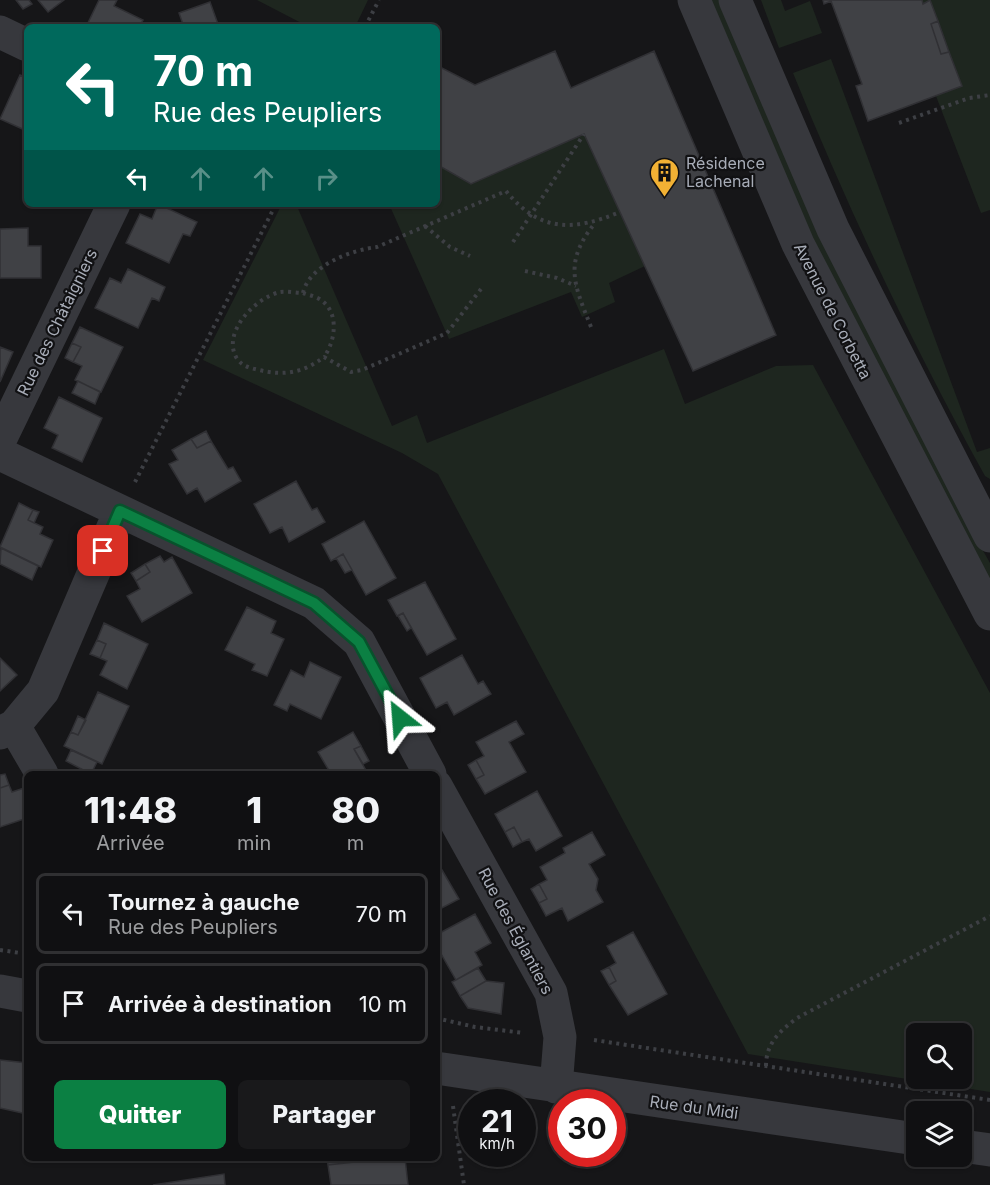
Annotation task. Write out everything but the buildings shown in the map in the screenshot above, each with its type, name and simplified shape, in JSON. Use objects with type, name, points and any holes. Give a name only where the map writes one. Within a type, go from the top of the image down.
[{"type":"street","name":"Avenue de Corbetta","points":[[694,0],[798,244],[990,615]]},
{"type":"street","points":[[735,0],[833,229],[990,536]]},
{"type":"street","points":[[0,32],[24,44]]},
{"type":"street","name":"Rue des Châtaigniers","points":[[0,440],[113,207]]},
{"type":"street","points":[[0,454],[314,603],[359,642],[428,771]]},
{"type":"street","points":[[40,771],[7,730],[43,691],[120,511]]},
{"type":"street","name":"Rue des Églantiers","points":[[440,793],[551,993],[560,1037],[556,1087]]},
{"type":"street","points":[[0,991],[24,995]]},
{"type":"street","name":"Rue du Midi","points":[[442,1069],[906,1138]]},
{"type":"street","points":[[972,1147],[990,1150]]},
{"type":"path","points":[[367,24],[379,0]]},
{"type":"path","points":[[899,123],[969,98],[990,95]]},
{"type":"path","points":[[513,242],[584,134]]},
{"type":"path","points":[[303,293],[305,283],[317,271],[360,249],[377,247],[506,191],[516,203],[531,214],[551,224],[571,227],[595,223],[620,213]]},
{"type":"path","points":[[120,511],[274,207]]},
{"type":"path","points":[[591,327],[576,286],[573,268],[576,252],[595,223]]},
{"type":"path","points":[[425,226],[450,247],[470,256]]},
{"type":"path","points":[[525,270],[557,278],[576,286]]},
{"type":"path","points":[[324,357],[351,372],[391,358],[447,333],[481,289]]},
{"type":"path","points":[[282,292],[303,293],[323,301],[333,317],[332,340],[324,357],[312,366],[289,374],[246,367],[236,357],[234,333],[249,312],[264,298],[282,292]]},
{"type":"path","points":[[766,1066],[768,1048],[779,1033],[797,1018],[990,916]]},
{"type":"path","points":[[0,950],[24,954]]},
{"type":"path","points":[[440,1019],[475,1027],[597,1040],[990,1100]]},
{"type":"path","points":[[442,1069],[464,1185]]},
{"type":"shaded area","points":[[257,0],[368,0],[356,24],[303,24]]},
{"type":"shaded area","points":[[709,0],[722,0],[969,526],[990,563],[990,593],[839,304]]},
{"type":"shaded area","points":[[761,0],[781,0],[785,11],[810,1],[822,33],[779,48]]},
{"type":"shaded area","points":[[922,0],[990,0],[990,210],[981,213],[936,96],[962,86],[930,1],[923,4]]},
{"type":"shaded area","points":[[831,59],[977,452],[990,448],[990,479],[985,476],[958,427],[907,328],[836,176],[793,73]]},
{"type":"shaded area","points":[[584,134],[645,266],[609,283],[615,302],[582,317],[571,292],[449,339],[390,207],[440,207],[440,166],[471,184]]},
{"type":"shaded area","points":[[280,207],[297,207],[392,426],[417,415],[427,443],[664,349],[685,404],[776,366],[813,365],[990,693],[990,1092],[971,1089],[972,1023],[906,1023],[906,1079],[748,1054],[438,474],[402,453],[203,360]]},
{"type":"place","name":"Résidence Lachenal","points":[[665,198]]},
{"type":"route","points":[[103,551],[120,511],[314,603],[359,642],[400,718]]}]
